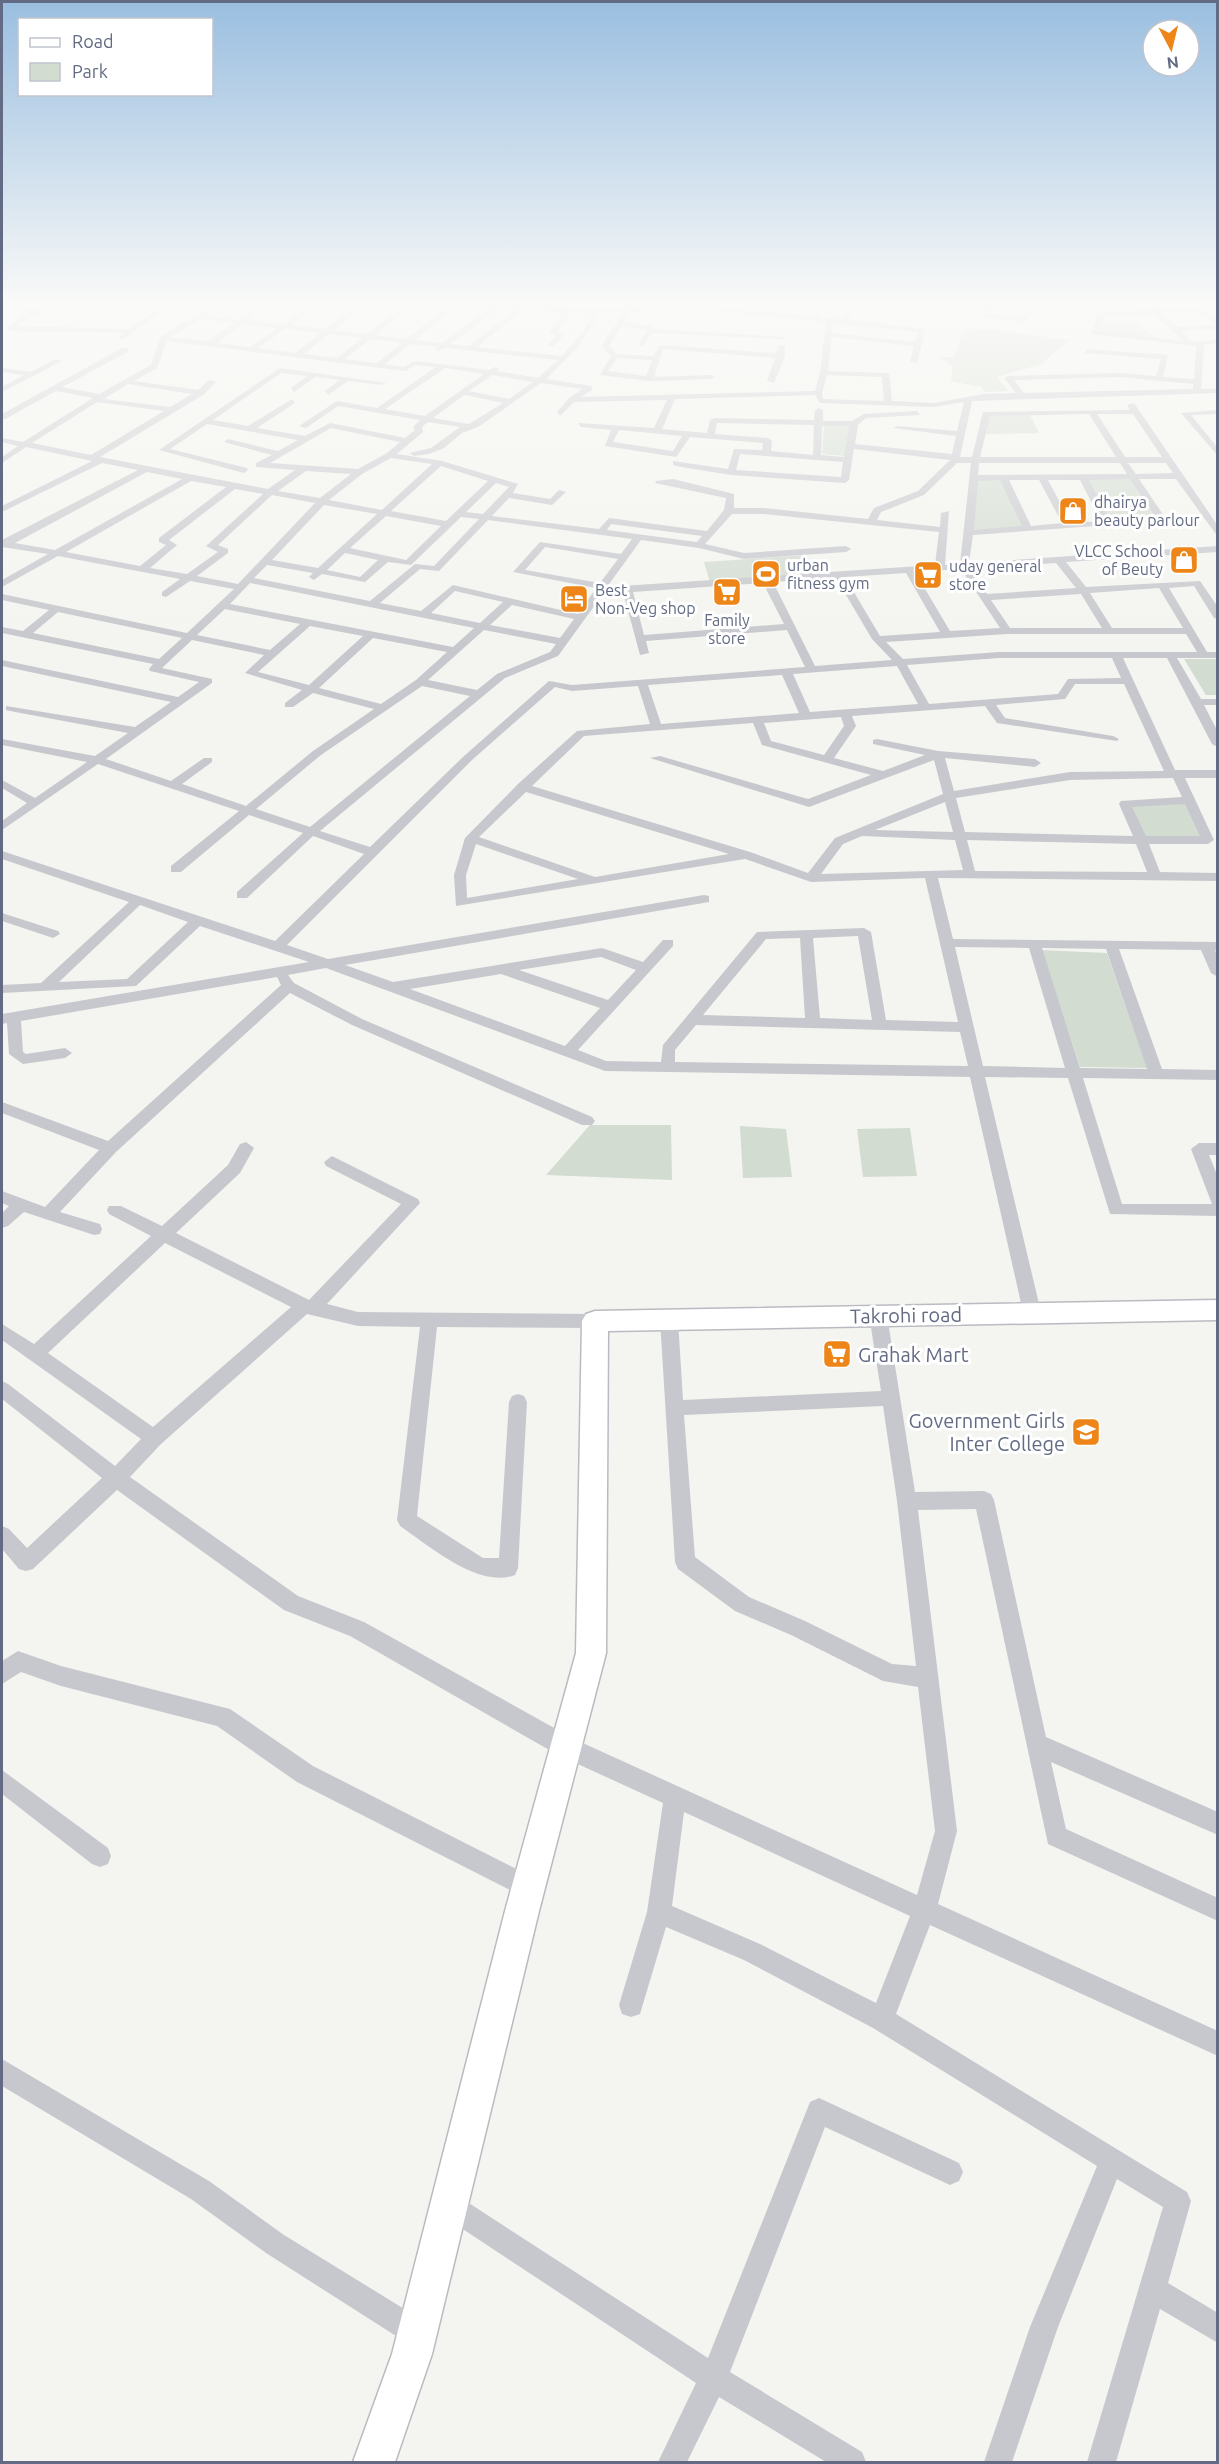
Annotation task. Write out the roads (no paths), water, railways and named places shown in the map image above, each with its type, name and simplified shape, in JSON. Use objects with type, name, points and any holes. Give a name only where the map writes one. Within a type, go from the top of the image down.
[{"type":"street","points":[[2,461],[23,444],[70,416]]},
{"type":"street","points":[[2,509],[98,458],[163,416]]},
{"type":"street","points":[[213,416],[163,452],[244,470]]},
{"type":"street","points":[[251,428],[269,416]]},
{"type":"street","points":[[303,426],[318,416]]},
{"type":"street","points":[[406,416],[466,426],[474,425],[488,416]]},
{"type":"street","points":[[4,822],[97,760],[208,681],[154,669],[223,606],[321,502],[359,472],[390,455],[420,430],[417,427],[431,416]]},
{"type":"street","points":[[657,431],[664,416]]},
{"type":"street","points":[[817,457],[819,416]]},
{"type":"street","points":[[676,464],[731,472],[845,480],[854,424],[864,416]]},
{"type":"street","points":[[871,522],[877,510],[921,493],[955,460],[965,416]]},
{"type":"street","points":[[986,416],[975,461],[964,566],[1007,631]]},
{"type":"street","points":[[969,533],[1161,519],[1094,416]]},
{"type":"street","points":[[1139,416],[1218,534]]},
{"type":"street","points":[[1187,416],[1218,454]]},
{"type":"street","points":[[710,435],[714,420],[819,421],[854,424]]},
{"type":"street","points":[[766,453],[776,420]]},
{"type":"street","points":[[206,421],[307,439]]},
{"type":"street","points":[[614,424],[608,444],[676,454],[688,434]]},
{"type":"street","points":[[581,425],[614,424],[657,431],[768,441]]},
{"type":"street","points":[[213,482],[262,464],[330,425],[406,441]]},
{"type":"street","points":[[401,456],[406,453],[435,452],[466,426]]},
{"type":"street","points":[[897,428],[961,434]]},
{"type":"street","points":[[2,440],[269,493],[448,524]]},
{"type":"street","points":[[228,442],[280,454]]},
{"type":"street","points":[[850,446],[975,461],[1169,460]]},
{"type":"street","points":[[731,472],[737,451],[847,460]]},
{"type":"street","points":[[344,550],[436,570],[487,519],[515,486],[439,463],[390,455]]},
{"type":"street","points":[[298,590],[439,463]]},
{"type":"street","points":[[262,464],[359,472]]},
{"type":"street","points":[[2,544],[148,468]]},
{"type":"street","points":[[166,594],[225,551],[211,546],[269,493],[304,468]]},
{"type":"street","points":[[975,478],[1180,476]]},
{"type":"street","points":[[1003,477],[1028,529]]},
{"type":"street","points":[[1042,477],[1068,526]]},
{"type":"street","points":[[1083,477],[1107,523]]},
{"type":"street","points":[[2,584],[190,478]]},
{"type":"street","points":[[660,478],[731,496],[729,512],[699,545]]},
{"type":"street","points":[[373,604],[413,565],[448,524],[494,480]]},
{"type":"street","points":[[142,569],[172,545],[162,540],[233,486]]},
{"type":"street","points":[[507,495],[552,502],[562,492]]},
{"type":"street","points":[[729,512],[764,511],[945,530]]},
{"type":"street","points":[[940,568],[946,513]]},
{"type":"street","points":[[1206,514],[1218,513]]},
{"type":"street","points":[[459,514],[637,539],[699,545],[744,556],[815,564],[839,575],[1218,549]]},
{"type":"street","points":[[600,534],[609,520],[711,534]]},
{"type":"street","points":[[242,895],[310,832],[501,676],[554,654],[637,539]]},
{"type":"street","points":[[2,544],[191,578],[298,590],[563,642]]},
{"type":"street","points":[[623,557],[543,544],[518,572],[599,589],[767,580],[815,564],[846,549]]},
{"type":"street","points":[[264,561],[362,580],[386,558]]},
{"type":"street","points":[[1059,560],[1084,591],[1109,631]]},
{"type":"street","points":[[909,570],[947,635]]},
{"type":"street","points":[[839,575],[877,639],[900,663],[926,707]]},
{"type":"street","points":[[767,580],[812,671]]},
{"type":"street","points":[[985,597],[1197,583],[1218,616]]},
{"type":"street","points":[[1162,585],[1204,655]]},
{"type":"street","points":[[424,614],[453,588],[579,617]]},
{"type":"street","points":[[627,589],[645,652]]},
{"type":"street","points":[[2,597],[273,654]]},
{"type":"street","points":[[176,868],[317,753],[420,682],[509,602]]},
{"type":"street","points":[[223,606],[456,651]]},
{"type":"street","points":[[26,634],[57,609]]},
{"type":"street","points":[[307,623],[250,673],[383,708]]},
{"type":"street","points":[[640,638],[792,627]]},
{"type":"street","points":[[2,630],[160,662]]},
{"type":"street","points":[[877,639],[1007,631],[1190,631]]},
{"type":"street","points":[[289,705],[311,689],[370,635]]},
{"type":"street","points":[[861,833],[961,837],[1208,840],[1116,655]]},
{"type":"street","points":[[1170,655],[1197,702],[1217,744]]},
{"type":"street","points":[[277,947],[468,758],[553,683],[572,688],[999,656],[1218,655]]},
{"type":"street","points":[[2,663],[180,701]]},
{"type":"street","points":[[787,673],[806,716]]},
{"type":"street","points":[[746,855],[461,903],[460,875],[471,838],[581,733],[1060,696],[1072,681],[1128,681]]},
{"type":"street","points":[[420,682],[478,694]]},
{"type":"street","points":[[642,683],[657,727]]},
{"type":"street","points":[[988,702],[1001,722],[1113,739]]},
{"type":"street","points":[[1197,702],[1218,702]]},
{"type":"street","points":[[10,708],[136,731]]},
{"type":"street","points":[[826,759],[850,726],[845,713]]},
{"type":"street","points":[[757,719],[766,743],[884,775]]},
{"type":"street","points":[[2,742],[97,760],[372,852]]},
{"type":"street","points":[[877,742],[938,754],[1035,763]]},
{"type":"street","points":[[656,758],[810,803],[938,754]]},
{"type":"street","points":[[938,754],[970,874]]},
{"type":"street","points":[[174,785],[208,760]]},
{"type":"street","points":[[811,878],[839,840],[950,795],[1070,776],[1218,774]]},
{"type":"street","points":[[2,783],[34,802]]},
{"type":"street","points":[[522,787],[746,855],[811,878],[931,874],[1218,877]]},
{"type":"street","points":[[1155,877],[1125,804],[1188,800]]},
{"type":"street","points":[[471,838],[594,880]]},
{"type":"street","points":[[2,855],[137,902],[326,963],[605,1066],[1218,1075]]},
{"type":"street","points":[[931,874],[1032,1312]]},
{"type":"street","points":[[64,1053],[23,1059],[16,1054],[8,1018],[704,899]]},
{"type":"street","points":[[46,986],[137,902]]},
{"type":"street","points":[[2,917],[53,934]]},
{"type":"street","points":[[2,989],[131,983],[198,920]]},
{"type":"street","points":[[668,1067],[668,1049],[762,935],[864,932],[880,1025]]},
{"type":"street","points":[[806,933],[813,1023]]},
{"type":"street","points":[[568,1052],[668,943]]},
{"type":"street","points":[[947,943],[1212,946],[1218,973]]},
{"type":"street","points":[[1034,944],[1116,1210],[1218,1210]]},
{"type":"street","points":[[1111,945],[1156,1074]]},
{"type":"street","points":[[393,987],[602,952],[645,968]]},
{"type":"street","points":[[502,969],[610,1006]]},
{"type":"street","points":[[279,971],[289,986],[357,1022],[587,1121]]},
{"type":"street","points":[[48,1215],[110,1148],[289,986]]},
{"type":"street","points":[[691,1020],[967,1027]]},
{"type":"street","points":[[2,1107],[110,1148]]},
{"type":"street","points":[[35,1354],[234,1169],[246,1148]]},
{"type":"street","points":[[1218,1149],[1199,1149],[1218,1200]]},
{"type":"street","points":[[2,1535],[26,1562],[116,1478],[154,1438],[308,1307],[411,1203],[332,1162]]},
{"type":"street","points":[[2,1197],[48,1215],[94,1229]]},
{"type":"street","points":[[2,1222],[21,1205]]},
{"type":"street","points":[[115,1210],[308,1307],[358,1319],[596,1321],[591,1653],[528,1887],[417,2333],[374,2463]]},
{"type":"street","name":"Takrohi road","points":[[596,1321],[1218,1310]]},
{"type":"street","points":[[878,1315],[907,1501],[946,1832],[924,1911],[882,2019]]},
{"type":"street","points":[[429,1320],[407,1520],[480,1567],[508,1569],[518,1402]]},
{"type":"street","points":[[669,1320],[686,1562],[742,1605],[798,1628],[890,1674],[928,1677]]},
{"type":"street","points":[[2,1331],[154,1438]]},
{"type":"street","points":[[2,1389],[116,1478],[291,1603],[357,1629],[566,1747],[1218,2044]]},
{"type":"street","points":[[674,1408],[891,1398]]},
{"type":"street","points":[[907,1501],[984,1500],[1056,1836],[1218,1910]]},
{"type":"street","points":[[2,1676],[18,1661],[148,1700],[222,1717],[304,1773],[528,1887]]},
{"type":"street","points":[[1038,1745],[1218,1824]]},
{"type":"street","points":[[2,1781],[100,1856]]},
{"type":"street","points":[[631,2005],[659,1912],[675,1797]]},
{"type":"street","points":[[659,1912],[752,1952],[882,2019],[1178,2201],[1102,2463]]},
{"type":"street","points":[[2,2072],[200,2190],[275,2244],[417,2333]]},
{"type":"street","points":[[672,2463],[714,2378],[819,2111],[950,2172]]},
{"type":"street","points":[[998,2463],[1044,2328],[1112,2160]]},
{"type":"street","points":[[449,2205],[714,2378],[852,2463]]},
{"type":"street","points":[[1153,2289],[1218,2329]]},
{"type":"place","name":"dhairya beauty parlour","points":[[1073,511]]},
{"type":"place","name":"VLCC School of Beuty","points":[[1184,560]]},
{"type":"place","name":"urban fitness gym","points":[[766,574]]},
{"type":"place","name":"uday general store","points":[[928,575]]},
{"type":"place","name":"Family store","points":[[727,592]]},
{"type":"place","name":"Best Non-Veg shop","points":[[574,599]]},
{"type":"place","name":"Grahak Mart","points":[[837,1354]]},
{"type":"place","name":"Government Girls Inter College","points":[[1086,1432]]}]
